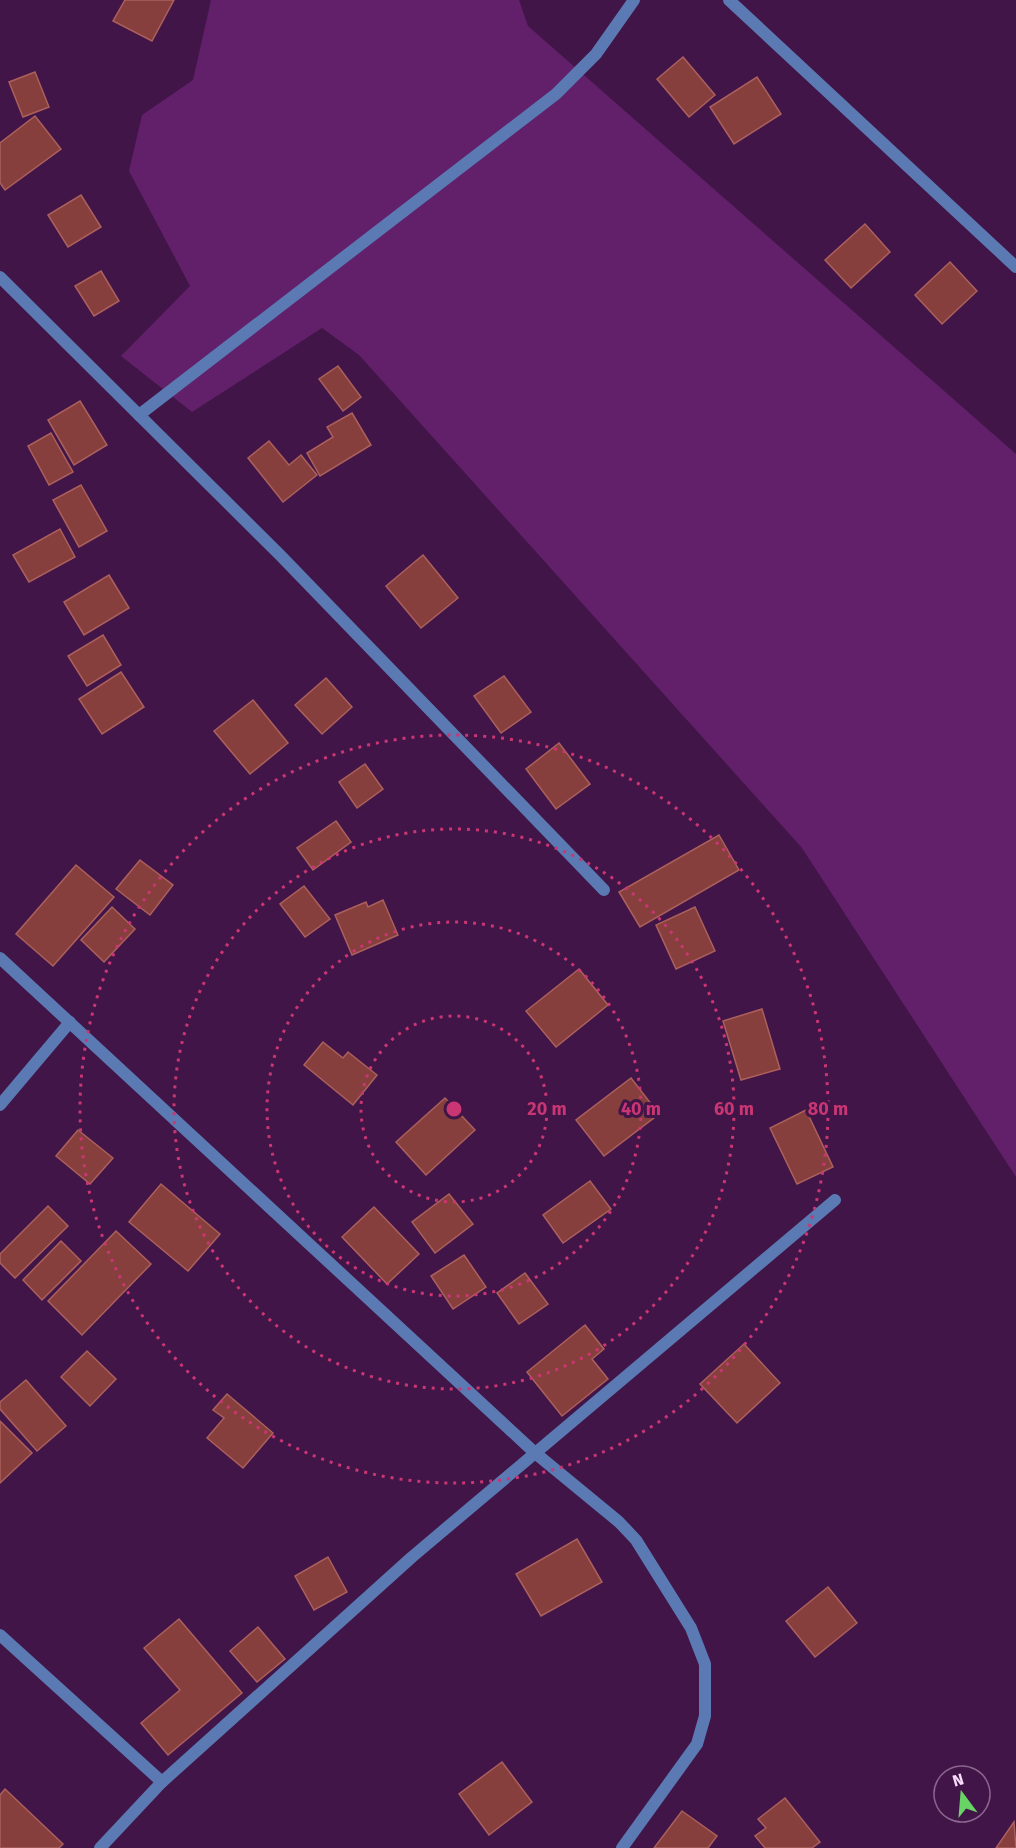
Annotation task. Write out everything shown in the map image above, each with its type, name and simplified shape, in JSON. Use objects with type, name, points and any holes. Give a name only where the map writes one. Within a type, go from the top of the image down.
[{"type":"street","points":[[139,415],[556,94],[596,54],[634,0]]},
{"type":"street","points":[[729,0],[1016,267]]},
{"type":"street","points":[[0,277],[280,555],[604,890]]},
{"type":"street","points":[[0,958],[534,1452],[619,1522],[636,1540],[695,1636],[705,1664],[705,1716],[697,1744],[622,1848]]},
{"type":"street","points":[[0,1105],[70,1022]]},
{"type":"street","points":[[100,1848],[162,1782],[350,1611],[534,1452],[835,1200]]},
{"type":"street","points":[[0,1635],[162,1782]]},
{"type":"shaded area","points":[[211,0],[519,0],[528,26],[1016,454],[1016,1177],[802,848],[359,355],[322,328],[192,412],[121,356],[190,286],[129,171],[142,115],[193,80]]},
{"type":"building","points":[[125,0],[174,0],[152,41],[113,21]]},
{"type":"building","points":[[683,57],[715,95],[689,117],[657,79]]},
{"type":"building","points":[[35,72],[49,107],[23,117],[9,82]]},
{"type":"building","points":[[757,77],[781,114],[734,144],[710,107]]},
{"type":"building","points":[[35,116],[61,149],[5,190],[0,183],[0,143]]},
{"type":"building","points":[[81,195],[101,227],[68,247],[48,215]]},
{"type":"building","points":[[865,224],[890,252],[851,288],[825,260]]},
{"type":"building","points":[[950,262],[977,291],[942,324],[915,295]]},
{"type":"building","points":[[101,271],[119,301],[94,316],[75,286]]},
{"type":"building","points":[[338,366],[361,397],[343,411],[319,379]]},
{"type":"building","points":[[80,401],[107,445],[74,465],[48,420]]},
{"type":"building","points":[[352,413],[371,445],[320,476],[307,453],[333,437],[327,427]]},
{"type":"building","points":[[51,433],[73,472],[49,485],[28,446]]},
{"type":"building","points":[[269,441],[289,465],[301,455],[317,475],[283,502],[248,458]]},
{"type":"building","points":[[81,485],[107,531],[79,547],[53,500]]},
{"type":"building","points":[[60,529],[75,557],[29,582],[13,555]]},
{"type":"building","points":[[423,555],[458,598],[421,628],[386,586]]},
{"type":"building","points":[[109,575],[129,608],[84,635],[64,602]]},
{"type":"building","points":[[103,635],[121,665],[87,686],[68,656]]},
{"type":"building","points":[[121,672],[144,707],[102,734],[79,699]]},
{"type":"building","points":[[504,676],[531,712],[501,733],[474,696]]},
{"type":"building","points":[[326,678],[352,707],[322,734],[295,705]]},
{"type":"building","points":[[253,700],[288,743],[250,774],[214,731]]},
{"type":"building","points":[[559,743],[590,784],[556,809],[526,769]]},
{"type":"building","points":[[365,764],[383,789],[357,808],[339,782]]},
{"type":"building","points":[[336,821],[351,842],[313,870],[297,848]]},
{"type":"building","points":[[719,835],[739,870],[640,927],[619,892]]},
{"type":"building","points":[[140,860],[173,885],[150,915],[116,889]]},
{"type":"building","points":[[76,865],[114,897],[53,966],[16,934]]},
{"type":"building","points":[[304,886],[330,919],[305,937],[280,904]]},
{"type":"building","points":[[383,900],[398,935],[352,955],[335,915],[366,902],[368,907]]},
{"type":"building","points":[[112,907],[135,929],[104,962],[81,940]]},
{"type":"building","points":[[695,907],[715,951],[676,969],[656,925]]},
{"type":"building","points":[[579,969],[608,1005],[556,1047],[526,1011]]},
{"type":"building","points":[[762,1009],[780,1069],[741,1080],[723,1021]]},
{"type":"building","points":[[323,1042],[343,1058],[348,1052],[377,1075],[353,1105],[304,1065]]},
{"type":"building","points":[[631,1078],[659,1114],[604,1156],[576,1120]]},
{"type":"building","points":[[445,1098],[475,1130],[426,1175],[396,1142]]},
{"type":"building","points":[[806,1110],[833,1167],[797,1184],[770,1128]]},
{"type":"building","points":[[78,1130],[113,1158],[90,1184],[56,1156]]},
{"type":"building","points":[[590,1181],[611,1209],[563,1243],[543,1215]]},
{"type":"building","points":[[161,1184],[220,1234],[188,1271],[129,1222]]},
{"type":"building","points":[[449,1194],[473,1224],[435,1253],[412,1222]]},
{"type":"building","points":[[48,1206],[68,1226],[15,1278],[0,1263],[0,1254]]},
{"type":"building","points":[[374,1207],[419,1254],[387,1284],[342,1237]]},
{"type":"building","points":[[116,1231],[151,1264],[82,1335],[48,1301]]},
{"type":"building","points":[[61,1241],[81,1261],[42,1300],[23,1280]]},
{"type":"building","points":[[464,1255],[486,1287],[453,1309],[431,1276]]},
{"type":"building","points":[[525,1273],[548,1304],[519,1324],[497,1293]]},
{"type":"building","points":[[585,1325],[604,1349],[592,1359],[608,1379],[562,1416],[527,1372]]},
{"type":"building","points":[[744,1344],[780,1383],[737,1423],[700,1384]]},
{"type":"building","points":[[87,1351],[116,1379],[90,1406],[61,1377]]},
{"type":"building","points":[[26,1380],[66,1426],[37,1451],[0,1409],[0,1402]]},
{"type":"building","points":[[227,1394],[273,1433],[243,1468],[207,1438],[224,1418],[213,1410]]},
{"type":"building","points":[[0,1421],[32,1453],[0,1483]]},
{"type":"building","points":[[577,1539],[602,1582],[541,1616],[516,1574]]},
{"type":"building","points":[[328,1557],[347,1592],[314,1610],[295,1576]]},
{"type":"building","points":[[828,1587],[857,1623],[815,1657],[786,1621]]},
{"type":"building","points":[[179,1619],[242,1693],[168,1755],[141,1723],[180,1690],[144,1648]]},
{"type":"building","points":[[258,1627],[285,1659],[257,1682],[230,1651]]},
{"type":"building","points":[[502,1762],[532,1802],[489,1835],[459,1794]]},
{"type":"building","points":[[5,1789],[63,1844],[59,1848],[0,1848],[0,1795]]},
{"type":"building","points":[[785,1798],[820,1842],[812,1848],[765,1848],[755,1836],[766,1828],[758,1819]]},
{"type":"building","points":[[682,1811],[717,1836],[708,1848],[654,1848]]},
{"type":"building","points":[[1014,1822],[1016,1848],[996,1848]]}]
